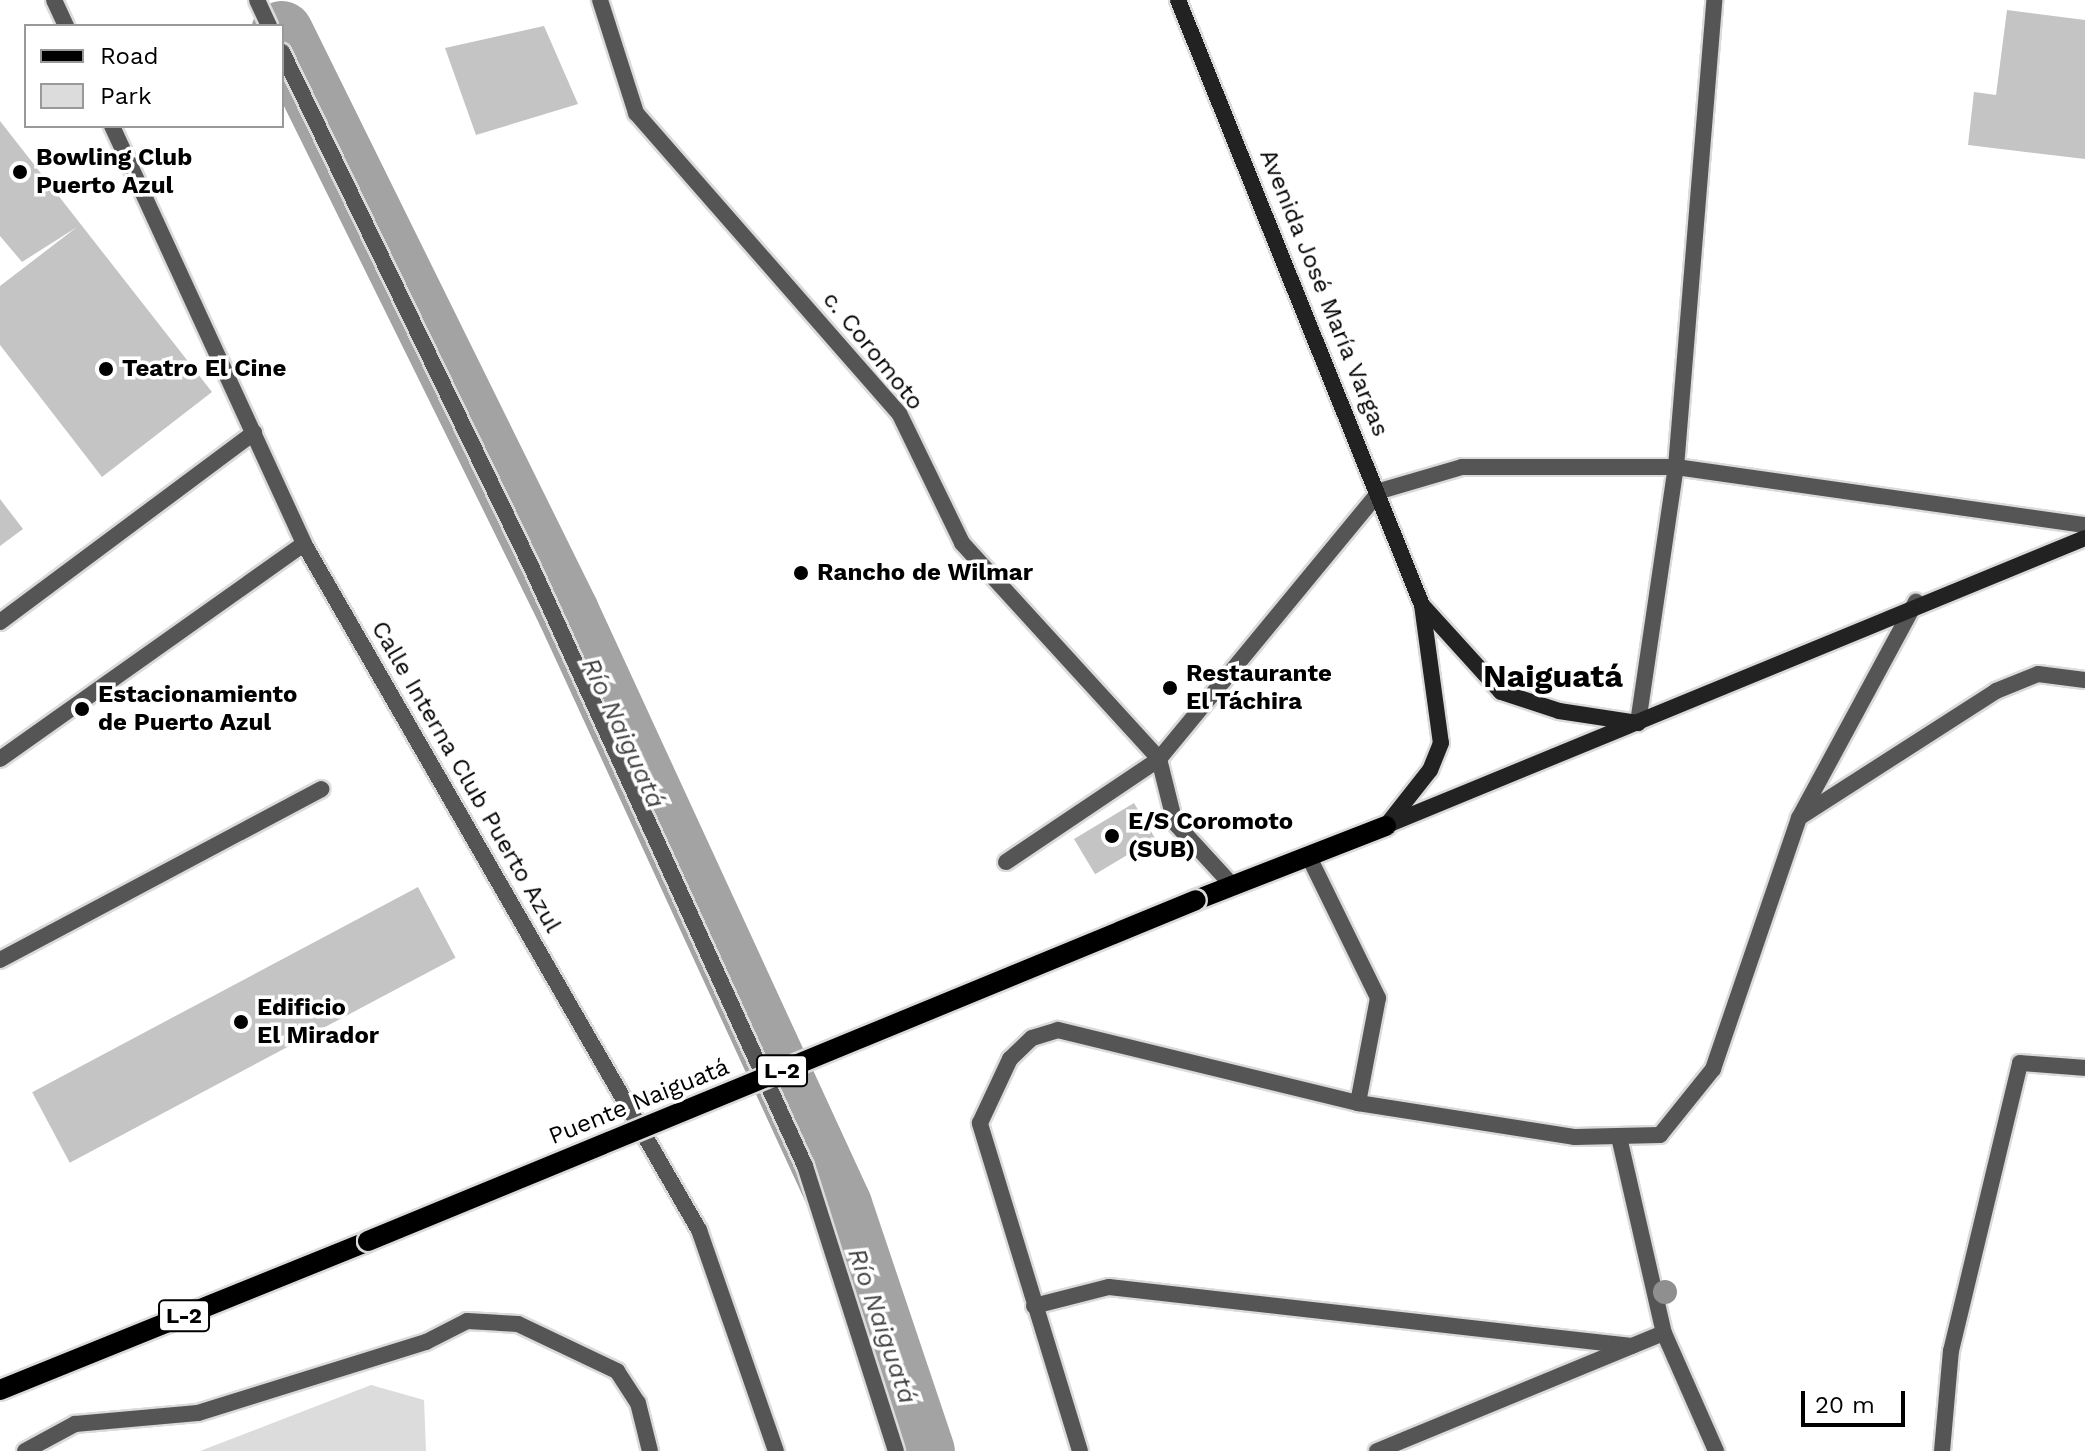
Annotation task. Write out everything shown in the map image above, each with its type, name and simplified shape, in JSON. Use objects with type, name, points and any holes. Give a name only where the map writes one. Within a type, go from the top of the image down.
[{"type":"main road","name":"Avenida José María Vargas","points":[[1178,0],[1380,491],[1422,605],[1441,743],[1430,770],[1386,826]]},
{"type":"main road","name":"L-2","points":[[1233,886],[1638,723],[1916,602],[2085,538]]},
{"type":"main road","name":"Avenida José María Vargas","points":[[1422,605],[1501,692],[1559,711],[1638,723]]},
{"type":"main road","name":"Puente Naiguatá","points":[[0,1390],[1233,886]]},
{"type":"street","points":[[54,0],[65,24]]},
{"type":"street","points":[[257,0],[268,24]]},
{"type":"street","name":"c. Coromoto","points":[[600,0],[636,113],[899,413],[962,543],[1159,759]]},
{"type":"street","points":[[1638,723],[1676,467],[1714,0]]},
{"type":"street","points":[[284,56],[531,566],[805,1166],[896,1451]]},
{"type":"street","name":"Calle Interna Club Puerto Azul","points":[[113,128],[304,544],[699,1230],[776,1451]]},
{"type":"street","points":[[0,622],[254,433]]},
{"type":"street","points":[[1006,862],[1159,759],[1380,491],[1462,467],[1676,467],[2085,525]]},
{"type":"street","points":[[0,759],[304,544]]},
{"type":"street","points":[[1080,1451],[980,1123],[1010,1059],[1032,1038],[1058,1030],[1155,1048],[1358,1103],[1575,1137],[1660,1135],[1713,1069],[1799,818],[1916,602]]},
{"type":"street","points":[[1799,818],[1996,691],[2038,674],[2085,680]]},
{"type":"street","points":[[1159,759],[1175,823],[1233,886]]},
{"type":"street","points":[[0,960],[321,789]]},
{"type":"street","points":[[1309,857],[1378,998],[1358,1103]]},
{"type":"street","points":[[1942,1451],[1951,1351],[2020,1063],[2085,1068]]},
{"type":"street","points":[[1619,1137],[1664,1333],[1716,1451]]},
{"type":"street","points":[[1034,1306],[1109,1287],[1632,1346]]},
{"type":"street","points":[[25,1451],[75,1424],[198,1413],[426,1342],[467,1321],[518,1324],[617,1371],[638,1403],[650,1451]]},
{"type":"street","points":[[1377,1451],[1664,1333]]},
{"type":"green space","points":[[371,1385],[424,1400],[426,1451],[200,1451]]},
{"type":"building","points":[[2007,10],[2085,20],[2085,159],[1968,145],[1974,92],[1996,95]]},
{"type":"building","points":[[544,26],[578,104],[476,135],[445,48]]},
{"type":"building","name":"Teatro El Cine","points":[[0,121],[212,392],[102,477],[0,345],[0,286],[77,227],[22,262],[0,236]]},
{"type":"building","points":[[0,499],[23,529],[0,546]]},
{"type":"building","points":[[1134,803],[1155,838],[1095,874],[1074,839]]},
{"type":"building","name":"Edificio El Mirador","points":[[418,887],[456,958],[70,1163],[32,1092]]},
{"type":"waterway","name":"Río Naiguatá","points":[[284,36],[568,612],[841,1205],[924,1451]]},
{"type":"place","name":"Bowling Club Puerto Azul","points":[[20,172]]},
{"type":"place","name":"Teatro El Cine","points":[[106,369]]},
{"type":"place","name":"Rancho de Wilmar","points":[[801,573]]},
{"type":"place","name":"Restaurante El Táchira","points":[[1170,688]]},
{"type":"place","name":"Estacionamiento de Puerto Azul","points":[[82,709]]},
{"type":"place","name":"E/S Coromoto (SUB)","points":[[1112,836]]},
{"type":"place","name":"Edificio El Mirador","points":[[241,1022]]},
{"type":"district","name":"Naiguatá","points":[[1553,676]]}]
